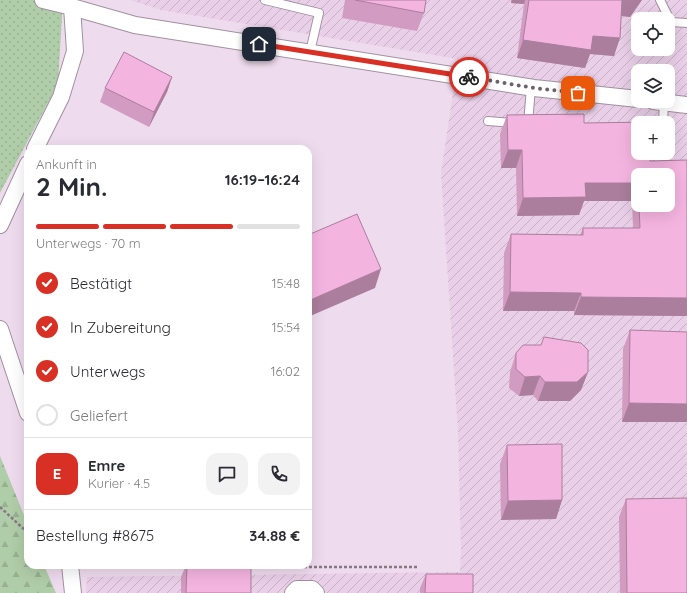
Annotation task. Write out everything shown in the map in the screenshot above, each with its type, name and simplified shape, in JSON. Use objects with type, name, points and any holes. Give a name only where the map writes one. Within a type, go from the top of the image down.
[{"type":"street","points":[[43,0],[72,3],[136,25],[531,87],[631,98]]},
{"type":"street","points":[[37,145],[61,97],[75,51],[72,3]]},
{"type":"street","points":[[675,104],[687,105]]},
{"type":"street","points":[[0,225],[24,173]]},
{"type":"street","points":[[0,329],[24,401]]},
{"type":"street","points":[[70,569],[73,593]]},
{"type":"street","points":[[293,593],[297,589],[312,589],[316,593]]},
{"type":"lane","points":[[265,0],[319,13],[310,52]]},
{"type":"lane","points":[[660,0],[671,22],[687,23]]},
{"type":"lane","points":[[488,121],[531,124],[531,87]]},
{"type":"path","points":[[0,507],[24,529]]},
{"type":"path","points":[[312,567],[418,568]]},
{"type":"shaded area","points":[[130,0],[687,0],[687,593],[86,593],[87,577],[460,572],[461,549],[458,432],[441,173],[458,59],[161,10]]},
{"type":"green space","points":[[0,0],[63,0],[58,84],[26,145],[24,145],[24,148],[0,193]]},
{"type":"green space","points":[[0,456],[24,515],[24,569],[46,569],[56,593],[0,593]]},
{"type":"building","points":[[355,0],[426,0],[424,13]]},
{"type":"building","points":[[529,0],[622,0],[620,38],[593,36],[591,50],[523,40]]},
{"type":"building","points":[[124,52],[172,77],[154,112],[105,88]]},
{"type":"building","points":[[584,114],[584,123],[631,122],[631,160],[687,160],[687,298],[581,297],[581,293],[510,292],[511,234],[583,235],[583,228],[640,228],[639,212],[675,212],[675,168],[631,168],[631,183],[585,183],[586,197],[523,198],[522,150],[508,150],[507,115]]},
{"type":"building","points":[[357,214],[381,269],[312,299],[312,233]]},
{"type":"building","points":[[630,330],[687,332],[687,404],[629,403]]},
{"type":"building","points":[[544,337],[581,343],[588,350],[588,372],[577,382],[545,382],[540,376],[525,377],[516,369],[516,353],[523,345],[541,345]]},
{"type":"building","points":[[562,444],[562,500],[508,501],[507,445]]},
{"type":"building","points":[[687,498],[687,593],[627,593],[626,499]]},
{"type":"building","points":[[187,569],[251,569],[251,593],[186,593]]},
{"type":"building","points":[[426,574],[473,574],[473,593],[425,593]]},
{"type":"way so far","points":[[469,77],[534,88],[578,93]]},
{"type":"route","points":[[259,44],[469,77]]}]
